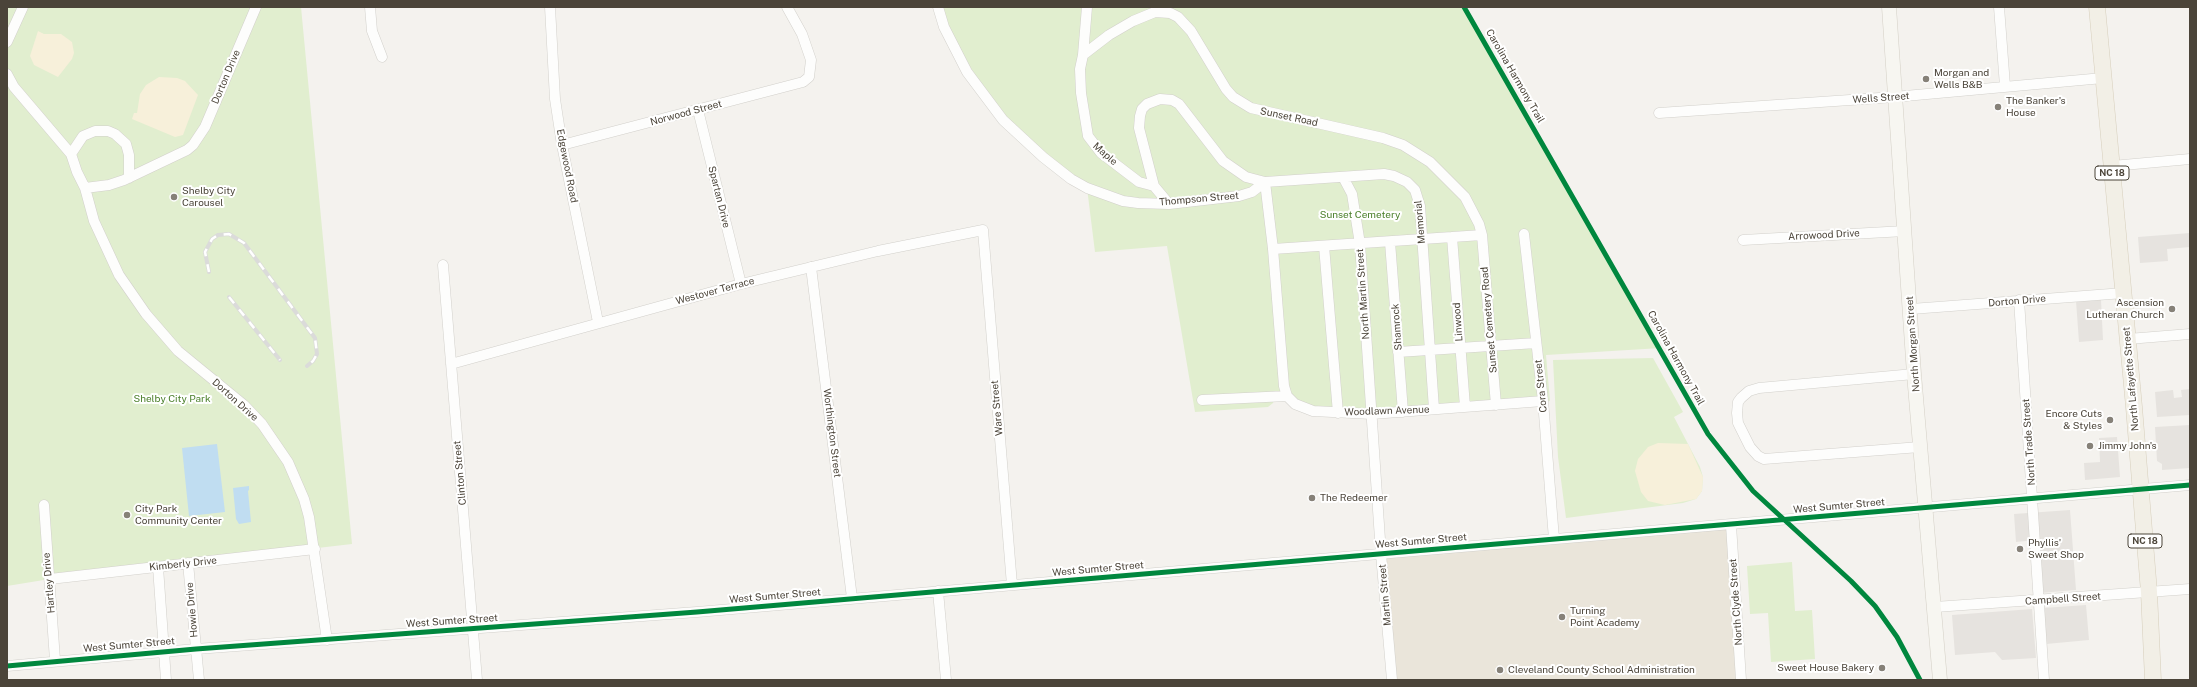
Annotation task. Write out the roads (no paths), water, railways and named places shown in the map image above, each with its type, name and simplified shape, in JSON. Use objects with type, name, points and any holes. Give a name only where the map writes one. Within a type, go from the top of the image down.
[{"type":"main road","name":"North Lafayette Street","points":[[2097,7],[2150,592],[2153,680]]},
{"type":"street","points":[[7,42],[23,7]]},
{"type":"street","name":"Dorton Drive","points":[[85,188],[109,185],[129,178],[187,150],[199,138],[256,7]]},
{"type":"street","points":[[370,7],[372,31],[382,58]]},
{"type":"street","name":"Edgewood Road","points":[[550,7],[555,99],[562,145],[598,322]]},
{"type":"street","name":"Norwood Street","points":[[562,145],[803,82],[809,77],[811,71],[808,50],[797,22],[787,7]]},
{"type":"street","name":"Thompson Street","points":[[933,7],[967,72],[1004,120],[1043,157],[1070,179],[1104,195],[1138,203],[1170,204],[1239,196],[1252,192],[1265,182]]},
{"type":"street","name":"Thompson Street","points":[[938,7],[944,27]]},
{"type":"street","points":[[1083,55],[1087,7]]},
{"type":"street","name":"North Morgan Street","points":[[1889,7],[1894,97],[1911,309],[1914,374],[1940,680]]},
{"type":"street","points":[[1999,7],[2005,86]]},
{"type":"street","name":"Sunset Road","points":[[1083,55],[1109,35],[1147,14],[1163,12],[1174,15],[1191,31],[1218,78],[1234,97],[1251,108],[1361,132],[1390,140],[1418,153],[1465,198],[1475,214],[1482,235]]},
{"type":"street","name":"Maple","points":[[1083,55],[1080,69],[1080,93],[1088,136],[1101,153],[1139,182],[1154,186]]},
{"type":"street","name":"Dorton Drive","points":[[7,74],[14,87],[71,154],[77,172],[85,188],[94,221],[119,275],[146,314],[178,351],[244,405],[262,424],[288,462],[304,499],[315,549],[327,640]]},
{"type":"street","name":"Wells Street","points":[[1659,113],[1894,97],[2103,78]]},
{"type":"street","points":[[1170,204],[1154,186],[1139,121],[1142,109],[1147,104],[1160,99],[1172,100],[1179,104],[1213,149],[1234,170],[1246,176],[1265,182],[1273,249],[1284,386],[1287,396],[1202,400]]},
{"type":"street","name":"Spartan Drive","points":[[698,110],[741,284]]},
{"type":"street","points":[[71,154],[83,136],[95,131],[108,131],[115,134],[126,144],[129,155],[129,178]]},
{"type":"street","points":[[2112,166],[2190,159]]},
{"type":"street","name":"Memorial","points":[[1265,182],[1388,175],[1400,178],[1411,186],[1418,196],[1434,409]]},
{"type":"street","name":"North Martin Street","points":[[1343,177],[1352,194],[1360,244],[1372,414]]},
{"type":"street","name":"Westover Terrace","points":[[451,364],[598,322],[741,284],[878,251],[983,230]]},
{"type":"street","name":"Ware Street","points":[[983,230],[1012,585]]},
{"type":"street","name":"Arrowood Drive","points":[[1743,240],[1905,232]]},
{"type":"street","name":"Cora Street","points":[[1524,234],[1543,402],[1554,539]]},
{"type":"street","points":[[1273,249],[1482,235]]},
{"type":"street","name":"Sunset Cemetery Road","points":[[1482,235],[1496,405]]},
{"type":"street","name":"Linwood","points":[[1452,237],[1466,407]]},
{"type":"street","name":"Shamrock","points":[[1390,242],[1403,412]]},
{"type":"street","points":[[1324,246],[1338,413]]},
{"type":"street","name":"Clinton Street","points":[[443,265],[477,680]]},
{"type":"street","name":"Worthington Street","points":[[811,267],[852,598]]},
{"type":"street","name":"Dorton Drive","points":[[1911,309],[2124,292]]},
{"type":"street","name":"North Trade Street","points":[[2019,300],[2044,680]]},
{"type":"street","points":[[2128,339],[2190,334]]},
{"type":"street","points":[[1398,352],[1536,343]]},
{"type":"street","points":[[1914,374],[1759,388],[1749,392],[1741,398],[1738,402],[1737,413],[1738,423],[1750,447],[1758,456],[1764,459],[1920,447]]},
{"type":"street","name":"Woodlawn Avenue","points":[[1287,396],[1295,404],[1303,408],[1338,413],[1372,414],[1543,402]]},
{"type":"street","name":"Martin Street","points":[[1372,414],[1381,554],[1392,680]]},
{"type":"street","name":"West Sumter Street","points":[[7,666],[55,660],[473,629],[1012,585],[2190,485]]},
{"type":"street","name":"Hartley Drive","points":[[44,505],[55,660]]},
{"type":"street","name":"North Clyde Street","points":[[1731,525],[1741,680]]},
{"type":"street","name":"Kimberly Drive","points":[[50,579],[315,549]]},
{"type":"street","name":"Howie Drive","points":[[188,563],[199,680]]},
{"type":"street","points":[[158,567],[166,680]]},
{"type":"street","name":"Campbell Street","points":[[1935,607],[2040,601],[2190,589]]},
{"type":"street","points":[[938,591],[946,680]]},
{"type":"water","points":[[217,444],[225,512],[189,516],[182,448]]},
{"type":"water","points":[[249,486],[248,491],[251,522],[239,524],[236,519],[233,488]]},
{"type":"railway","points":[[209,272],[205,252],[212,239],[218,235],[229,234],[244,243],[315,338],[317,354],[313,361],[307,366]]},
{"type":"railway","points":[[229,297],[280,360]]},
{"type":"place","name":"Morgan and Wells B&B","points":[[1926,79]]},
{"type":"place","name":"The Banker's House","points":[[1998,107]]},
{"type":"place","name":"Shelby City Carousel","points":[[174,197]]},
{"type":"place","name":"Ascension Lutheran Church","points":[[2172,309]]},
{"type":"place","name":"Encore Cuts & Styles","points":[[2110,420]]},
{"type":"place","name":"Jimmy John's","points":[[2090,446]]},
{"type":"place","name":"The Redeemer","points":[[1312,498]]},
{"type":"place","name":"City Park Community Center","points":[[127,515]]},
{"type":"place","name":"Phyllis' Sweet Shop","points":[[2020,549]]},
{"type":"place","name":"Turning Point Academy","points":[[1562,617]]},
{"type":"place","name":"Sweet House Bakery","points":[[1882,668]]},
{"type":"place","name":"Cleveland County School Administration","points":[[1500,670]]},
{"type":"park label","name":"Sunset Cemetery","points":[[1360,215]]},
{"type":"park label","name":"Shelby City Park","points":[[172,399]]}]
